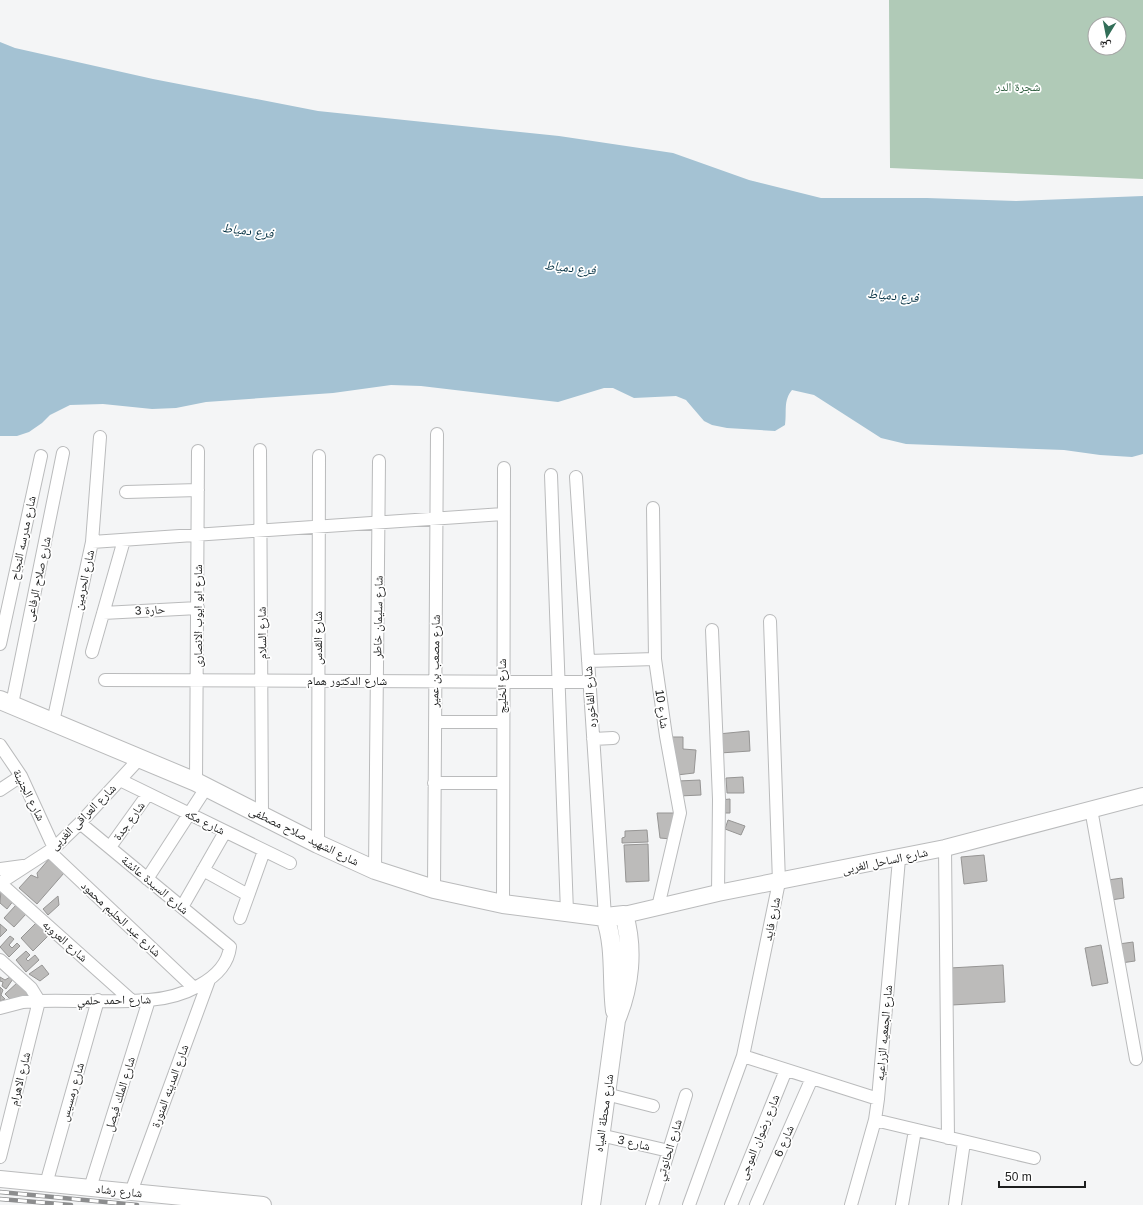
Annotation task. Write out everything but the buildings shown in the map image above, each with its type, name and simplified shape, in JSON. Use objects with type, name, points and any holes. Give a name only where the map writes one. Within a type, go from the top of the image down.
[{"type":"main road","name":"شارع الشهيد صلاح مصطفى","points":[[6,702],[201,785],[318,844],[375,870],[434,889],[503,904],[605,917],[624,914]]},
{"type":"main road","points":[[616,1020],[624,1000],[629,971],[628,929],[624,914]]},
{"type":"main road","points":[[605,917],[613,950],[613,996],[616,1020]]},
{"type":"main road","name":"شارع محطة المياه","points":[[591,1205],[616,1020]]},
{"type":"street","name":"شارع مصعب بن عمير","points":[[434,889],[437,434]]},
{"type":"street","name":"شارع الحرمين","points":[[52,722],[92,542],[100,437]]},
{"type":"street","name":"شارع السلام","points":[[260,450],[262,815]]},
{"type":"street","name":"شارع ابو ايوب الانصارى","points":[[198,451],[198,680],[201,785]]},
{"type":"street","name":"شارع صلاح الرفاعى","points":[[6,702],[63,453]]},
{"type":"street","name":"شارع مدرسه النجاح","points":[[0,644],[41,456]]},
{"type":"street","name":"شارع القدس","points":[[318,844],[319,456]]},
{"type":"street","name":"شارع سليمان خاطر","points":[[375,870],[379,461]]},
{"type":"street","name":"شارع الخليج","points":[[503,904],[502,682],[504,468]]},
{"type":"street","points":[[551,474],[567,912]]},
{"type":"street","name":"شارع الفاخوره","points":[[576,477],[605,917]]},
{"type":"street","points":[[126,492],[198,490]]},
{"type":"street","name":"شارع 10","points":[[653,508],[655,659],[666,736],[680,813],[658,907]]},
{"type":"street","points":[[92,542],[503,514]]},
{"type":"street","points":[[92,652],[124,540]]},
{"type":"street","name":"حارة 3","points":[[103,613],[198,608]]},
{"type":"street","name":"شارع فايد","points":[[689,1205],[743,1056],[780,882],[770,621]]},
{"type":"street","points":[[712,630],[719,799],[718,893]]},
{"type":"street","points":[[588,661],[655,659]]},
{"type":"street","name":"شارع الدكتور همام","points":[[105,680],[589,682]]},
{"type":"street","points":[[435,722],[502,722]]},
{"type":"street","points":[[593,739],[614,738]]},
{"type":"street","name":"شارع الجنينة","points":[[0,745],[21,776],[52,850]]},
{"type":"street","name":"شارع العراقى الغربى","points":[[0,883],[52,850],[80,823],[140,758]]},
{"type":"street","points":[[0,790],[21,776]]},
{"type":"street","name":"شارع مكه","points":[[120,780],[290,863]]},
{"type":"street","points":[[434,783],[502,783]]},
{"type":"street","points":[[147,878],[189,814],[201,785]]},
{"type":"street","name":"شارع جدة","points":[[110,848],[148,794]]},
{"type":"street","name":"شارع الساحل الغربى","points":[[624,914],[718,893],[899,859],[1143,796]]},
{"type":"street","points":[[1091,809],[1136,1059]]},
{"type":"street","name":"شارع السيدة عائشة","points":[[80,823],[230,947]]},
{"type":"street","points":[[182,907],[225,832]]},
{"type":"street","points":[[945,848],[948,1138]]},
{"type":"street","name":"شارع عبد الحليم محمود","points":[[52,850],[193,988]]},
{"type":"street","points":[[240,918],[264,851]]},
{"type":"street","name":"شارع الجمعيه الزراعيه","points":[[851,1205],[875,1120],[878,1099],[899,859]]},
{"type":"street","points":[[0,869],[27,865]]},
{"type":"street","points":[[203,870],[248,896]]},
{"type":"street","name":"شارع العروبه","points":[[0,883],[131,1000]]},
{"type":"street","name":"شارع احمد حلمي","points":[[0,1008],[23,1002],[149,1000],[170,996],[193,988],[209,980],[224,966],[229,955],[230,947]]},
{"type":"street","points":[[0,960],[31,988],[39,1001]]},
{"type":"street","name":"شارع المدينه المنورة","points":[[131,1192],[209,980]]},
{"type":"street","name":"شارع رمسيس","points":[[46,1184],[98,1000]]},
{"type":"street","name":"شارع الملك فيصل","points":[[90,1188],[149,1000]]},
{"type":"street","name":"شارع الاهرام","points":[[0,1157],[39,1001]]},
{"type":"street","points":[[743,1056],[878,1099]]},
{"type":"street","name":"شارع رضوان الموجى","points":[[731,1205],[786,1070]]},
{"type":"street","name":"شارع 6","points":[[756,1205],[812,1078]]},
{"type":"street","points":[[606,1094],[653,1106]]},
{"type":"street","name":"شارع الحانوتي","points":[[652,1205],[686,1095]]},
{"type":"street","points":[[875,1120],[1034,1158]]},
{"type":"street","points":[[902,1205],[915,1130]]},
{"type":"street","name":"شارع 3","points":[[600,1135],[668,1151]]},
{"type":"street","points":[[955,1205],[964,1142]]},
{"type":"street","name":"شارع رشاد","points":[[0,1179],[263,1205]]},
{"type":"green space","name":"شجرة الدر","points":[[889,0],[1143,0],[1143,179],[890,168]]},
{"type":"water","name":"فرع دمياط","points":[[0,42],[15,48],[153,79],[318,111],[559,136],[673,153],[749,180],[821,198],[927,198],[1016,201],[1143,196],[1143,454],[1132,457],[1100,455],[1064,450],[906,444],[881,438],[814,395],[792,390],[786,402],[785,425],[775,431],[727,428],[712,425],[704,421],[686,400],[676,396],[634,398],[613,388],[604,388],[558,402],[421,386],[391,385],[333,393],[206,402],[176,408],[152,409],[103,404],[70,405],[50,415],[29,432],[17,436],[0,436]]},
{"type":"railway","points":[[0,1192],[137,1205]]},
{"type":"railway","points":[[0,1199],[71,1205]]}]
